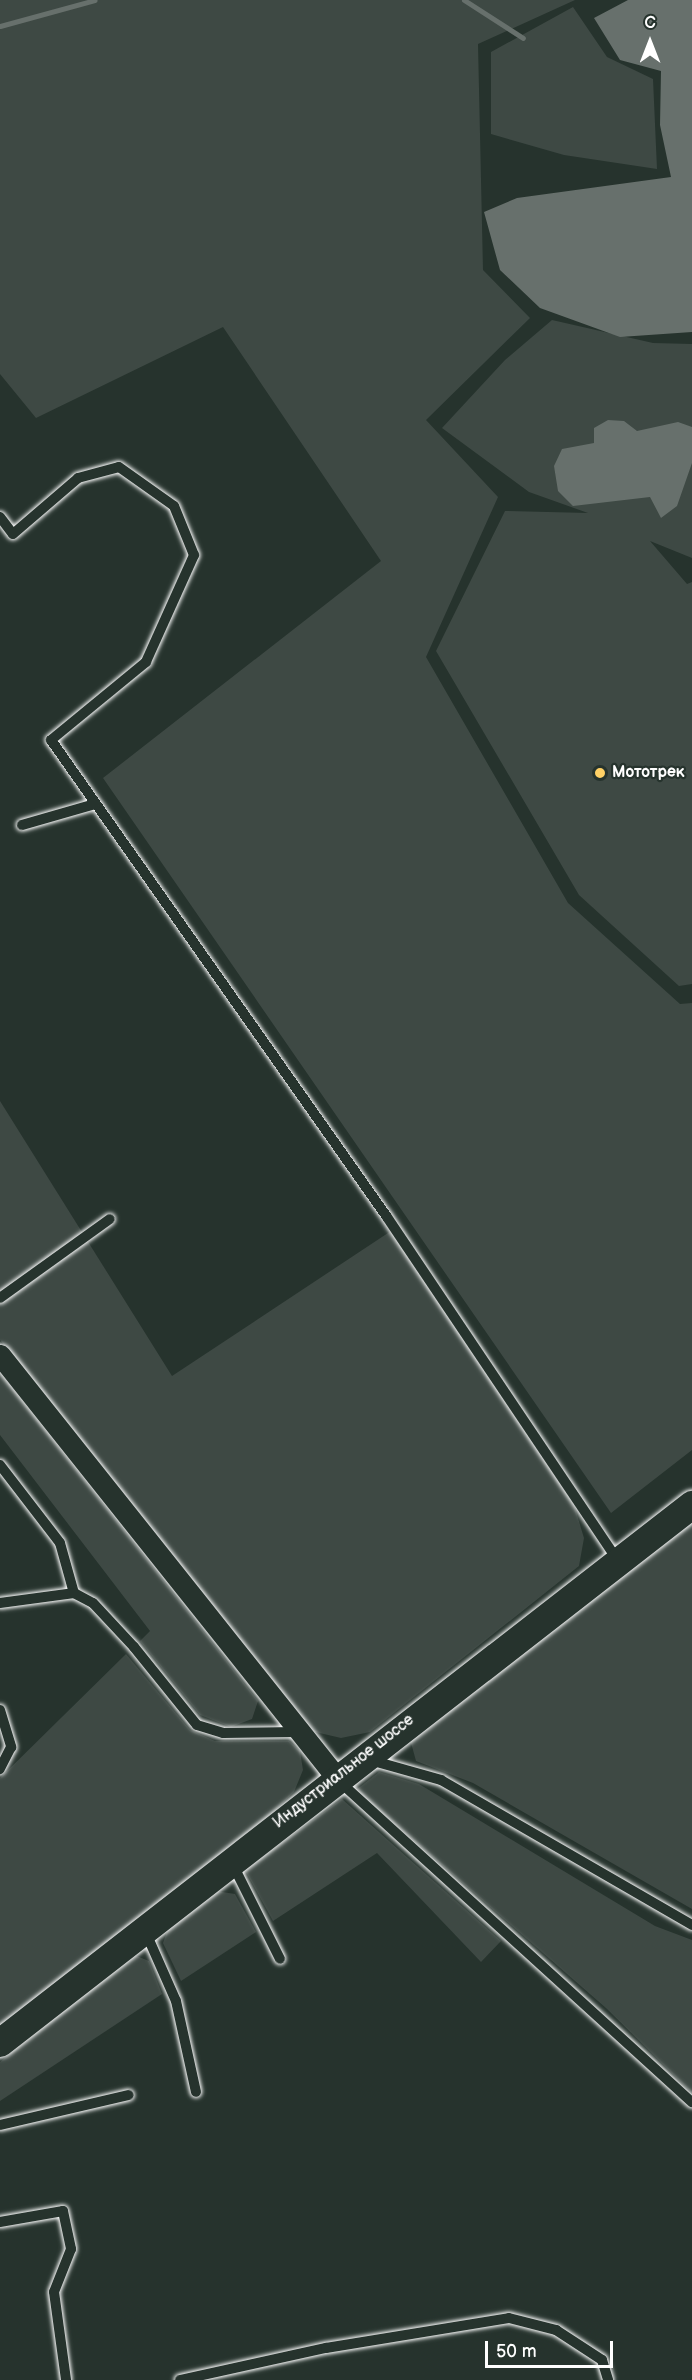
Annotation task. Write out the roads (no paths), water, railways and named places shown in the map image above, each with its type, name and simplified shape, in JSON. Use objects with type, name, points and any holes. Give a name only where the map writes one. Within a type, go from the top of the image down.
[{"type":"main road","name":"Индустриальное шоссе","points":[[0,2043],[361,1757],[692,1504]]},
{"type":"street","points":[[0,1355],[297,1732],[336,1777]]},
{"type":"lane","points":[[0,518],[13,534],[78,478],[119,467],[174,506],[194,555],[146,662],[51,740],[387,1217],[619,1562]]},
{"type":"lane","points":[[22,825],[95,804]]},
{"type":"lane","points":[[0,1299],[110,1218]]},
{"type":"lane","points":[[0,1465],[60,1543],[74,1593],[117,1629],[197,1725],[223,1733],[297,1732]]},
{"type":"lane","points":[[0,1603],[74,1593]]},
{"type":"lane","points":[[0,1710],[11,1747],[0,1769]]},
{"type":"lane","points":[[361,1757],[441,1780],[692,1925]]},
{"type":"lane","points":[[336,1777],[349,1796],[692,2102]]},
{"type":"lane","points":[[231,1860],[280,1959]]},
{"type":"lane","points":[[144,1929],[176,2001],[196,2092]]},
{"type":"lane","points":[[0,2125],[129,2095]]},
{"type":"lane","points":[[0,2222],[63,2211],[71,2249],[54,2292],[66,2380]]},
{"type":"lane","points":[[180,2380],[326,2348],[508,2318],[556,2330],[602,2360],[608,2380]]},
{"type":"waterway","points":[[0,26],[95,0]]},
{"type":"waterway","points":[[464,0],[523,38]]},
{"type":"place","name":"Мототрек","points":[[600,773]]}]
